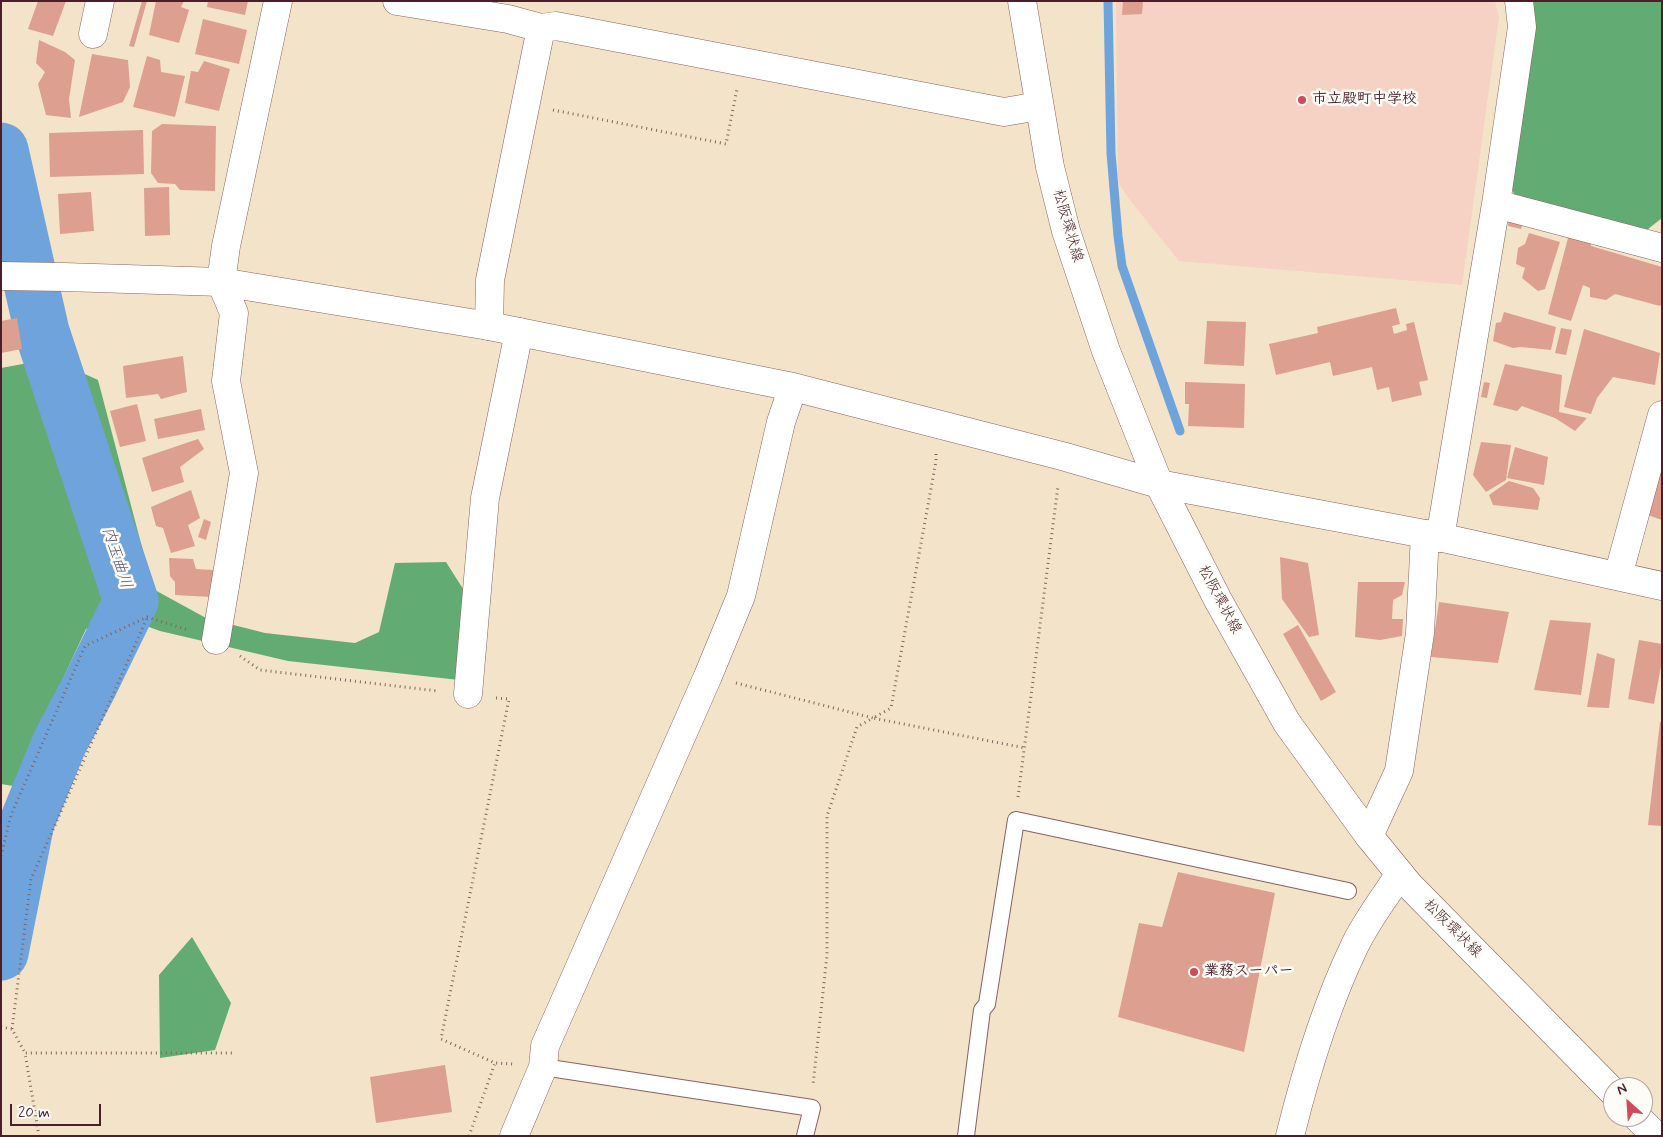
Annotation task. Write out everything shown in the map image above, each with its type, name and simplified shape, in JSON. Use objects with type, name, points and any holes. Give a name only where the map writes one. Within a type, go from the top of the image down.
[{"type":"street","points":[[93,34],[100,1]]},
{"type":"street","points":[[216,640],[244,472],[226,381],[234,313],[221,282],[226,246],[278,1]]},
{"type":"street","points":[[397,1],[510,10],[541,28],[556,26],[1004,112],[1039,106]]},
{"type":"street","name":"松阪環状線","points":[[1022,1],[1050,167],[1066,231],[1106,351],[1159,484],[1218,600],[1287,723],[1369,836],[1409,885],[1603,1082]]},
{"type":"street","points":[[1369,836],[1399,771],[1420,633],[1432,536],[1496,204],[1522,27],[1519,1]]},
{"type":"street","points":[[489,326],[490,280],[541,28]]},
{"type":"street","points":[[1496,204],[1662,248]]},
{"type":"street","points":[[1,276],[221,282],[489,326],[793,387],[1062,456],[1159,484],[1432,536],[1662,586]]},
{"type":"street","points":[[468,694],[485,498],[519,332]]},
{"type":"street","points":[[514,1136],[543,1067],[545,1046],[742,596],[781,422],[793,387]]},
{"type":"street","points":[[1618,576],[1662,416]]},
{"type":"street","points":[[1290,1136],[1302,1088],[1336,989],[1356,944],[1400,874]]},
{"type":"lane","points":[[966,1136],[982,1010],[987,1004],[1016,820],[1348,891]]},
{"type":"lane","points":[[543,1067],[812,1108],[804,1136]]},
{"type":"path","points":[[526,105],[726,144],[743,62]]},
{"type":"path","points":[[813,1090],[827,955],[827,816],[857,727],[891,708],[936,461],[934,424]]},
{"type":"path","points":[[1016,820],[1062,456]]},
{"type":"path","points":[[39,1136],[25,1053],[11,1029],[32,879],[146,617]]},
{"type":"path","points":[[1,856],[11,815],[85,646],[146,617],[216,640],[260,670],[510,699],[442,1039],[495,1063],[543,1067]]},
{"type":"path","points":[[708,676],[873,718],[1025,748]]},
{"type":"path","points":[[1,1028],[11,1029]]},
{"type":"path","points":[[25,1053],[232,1053]]},
{"type":"path","points":[[469,1136],[495,1063]]},
{"type":"shaded area","name":"市立殿町中学校","points":[[1116,1],[1495,1],[1499,17],[1462,285],[1179,261],[1129,199],[1118,182]]},
{"type":"green space","points":[[1533,1],[1662,1],[1662,218],[1648,229],[1635,232],[1517,199],[1511,188]]},
{"type":"green space","points":[[59,313],[65,365],[98,380],[153,589],[206,618],[265,633],[355,643],[379,632],[395,563],[446,562],[465,592],[459,680],[288,661],[160,631],[122,617],[86,629],[13,786],[1,784],[1,368],[28,363],[31,315]]},
{"type":"green space","points":[[192,937],[231,1003],[215,1050],[160,1058],[159,975]]},
{"type":"building","points":[[38,1],[66,1],[53,36],[28,29]]},
{"type":"building","points":[[142,1],[147,1],[134,47],[129,46]]},
{"type":"building","points":[[156,1],[184,1],[181,7],[189,10],[179,43],[149,35]]},
{"type":"building","points":[[208,1],[248,1],[245,15],[207,7]]},
{"type":"building","points":[[1123,1],[1143,1],[1142,14],[1122,15]]},
{"type":"building","points":[[203,19],[247,30],[239,64],[195,54]]},
{"type":"building","points":[[39,40],[65,52],[75,60],[69,99],[71,118],[46,115],[38,84],[45,72],[36,63]]},
{"type":"building","points":[[92,54],[128,60],[130,87],[123,102],[79,117]]},
{"type":"building","points":[[147,56],[160,60],[161,72],[185,76],[175,117],[133,107]]},
{"type":"building","points":[[204,61],[230,69],[219,111],[185,103],[191,71],[198,72]]},
{"type":"building","points":[[162,124],[216,126],[215,191],[180,190],[175,184],[158,183],[151,173],[152,131]]},
{"type":"building","points":[[143,130],[144,174],[50,177],[49,133]]},
{"type":"building","points":[[169,187],[170,235],[145,236],[144,188]]},
{"type":"building","points":[[91,192],[94,231],[60,234],[58,194]]},
{"type":"building","points":[[1509,220],[1523,223],[1521,229],[1508,226]]},
{"type":"building","points":[[1529,233],[1560,242],[1545,289],[1538,291],[1522,278],[1525,268],[1516,264],[1518,248],[1525,244]]},
{"type":"building","points":[[1568,238],[1591,239],[1591,246],[1662,267],[1662,303],[1660,306],[1615,294],[1606,300],[1590,297],[1590,288],[1583,285],[1571,321],[1548,314]]},
{"type":"building","points":[[1396,308],[1400,324],[1392,326],[1394,334],[1407,330],[1406,324],[1414,322],[1428,380],[1419,382],[1422,395],[1392,402],[1389,387],[1377,390],[1372,367],[1333,376],[1330,362],[1276,375],[1269,344],[1318,333],[1317,327]]},
{"type":"building","points":[[1504,312],[1556,327],[1551,350],[1513,348],[1493,341],[1496,323],[1501,322]]},
{"type":"building","points":[[17,318],[22,349],[1,353],[1,321]]},
{"type":"building","points":[[1207,321],[1246,322],[1244,366],[1204,364]]},
{"type":"building","points":[[1561,328],[1572,330],[1566,355],[1555,353]]},
{"type":"building","points":[[1584,329],[1660,353],[1655,385],[1613,377],[1597,398],[1591,414],[1564,407]]},
{"type":"building","points":[[183,356],[187,392],[161,399],[158,394],[126,398],[123,366]]},
{"type":"building","points":[[1505,364],[1562,375],[1559,412],[1587,418],[1575,431],[1555,418],[1522,406],[1517,411],[1493,405]]},
{"type":"building","points":[[1185,382],[1245,384],[1244,428],[1188,426],[1189,404],[1185,404]]},
{"type":"building","points":[[1484,382],[1490,383],[1487,398],[1481,397]]},
{"type":"building","points":[[137,404],[146,441],[120,447],[110,411]]},
{"type":"building","points":[[201,409],[205,430],[158,439],[154,419]]},
{"type":"building","points":[[198,439],[204,449],[180,467],[184,482],[152,492],[142,458]]},
{"type":"building","points":[[1481,442],[1511,445],[1506,480],[1486,492],[1473,475]]},
{"type":"building","points":[[1515,447],[1548,457],[1544,485],[1507,478]]},
{"type":"building","points":[[1662,466],[1662,520],[1648,515]]},
{"type":"building","points":[[1509,481],[1533,488],[1540,498],[1538,510],[1493,505],[1489,495]]},
{"type":"building","points":[[191,490],[200,518],[188,525],[195,546],[171,553],[163,528],[156,526],[151,507]]},
{"type":"building","points":[[204,519],[211,522],[206,540],[198,537]]},
{"type":"building","points":[[1280,557],[1308,563],[1319,635],[1309,637],[1282,599]]},
{"type":"building","points":[[169,558],[193,559],[196,569],[213,570],[212,597],[175,595],[175,582],[170,576]]},
{"type":"building","points":[[1358,582],[1405,582],[1402,595],[1393,600],[1392,619],[1403,619],[1402,636],[1380,640],[1355,637]]},
{"type":"building","points":[[1439,602],[1509,612],[1498,663],[1431,657]]},
{"type":"building","points":[[1550,620],[1591,623],[1581,695],[1534,690]]},
{"type":"building","points":[[1298,625],[1336,692],[1321,701],[1283,634]]},
{"type":"building","points":[[1639,640],[1662,644],[1662,661],[1654,704],[1628,699]]},
{"type":"building","points":[[1597,653],[1615,659],[1609,708],[1587,707]]},
{"type":"building","points":[[1660,722],[1662,722],[1662,826],[1648,825]]},
{"type":"building","name":"業務スーパー","points":[[1178,872],[1275,893],[1244,1052],[1118,1017],[1139,923],[1162,927]]},
{"type":"building","points":[[445,1065],[452,1112],[376,1123],[370,1077]]},
{"type":"waterway","points":[[1108,1],[1111,153],[1122,266],[1180,431]]},
{"type":"waterway","name":"内玉曲川","points":[[1,150],[42,332],[131,601],[59,744],[27,822],[1,953]]},
{"type":"place","name":"市立殿町中学校","points":[[1302,100]]},
{"type":"place","name":"業務スーパー","points":[[1194,972]]}]
